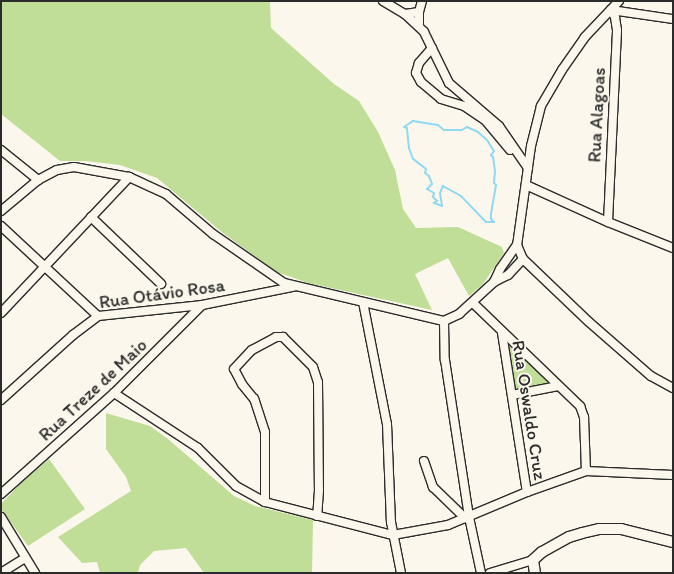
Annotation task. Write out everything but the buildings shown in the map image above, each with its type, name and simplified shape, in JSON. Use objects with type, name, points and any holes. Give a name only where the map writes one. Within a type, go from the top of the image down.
[{"type":"main road","points":[[535,573],[533,560],[542,552],[569,537],[599,529],[621,529],[673,542]]},
{"type":"street","points":[[383,1],[405,14],[419,26],[449,83],[499,126],[528,172]]},
{"type":"street","points":[[419,26],[419,12],[422,1]]},
{"type":"street","points":[[494,282],[500,269],[517,245],[534,126],[541,106],[562,70],[585,37],[620,1]]},
{"type":"street","points":[[611,10],[673,19]]},
{"type":"street","name":"Rua Alagoas","points":[[608,222],[617,30],[615,17],[611,10]]},
{"type":"street","points":[[405,14],[419,12]]},
{"type":"street","points":[[432,48],[419,63],[416,73],[422,82],[441,99],[464,106],[486,120],[528,172]]},
{"type":"street","points":[[1,150],[38,180]]},
{"type":"street","points":[[1,211],[38,180],[57,170],[74,167],[129,177],[166,194],[213,234],[284,283],[444,321],[459,314],[494,282],[508,276],[523,259]]},
{"type":"street","points":[[1,313],[129,177]]},
{"type":"street","points":[[526,185],[608,222],[673,248]]},
{"type":"street","points":[[92,217],[161,284]]},
{"type":"street","points":[[1,226],[47,266],[98,316]]},
{"type":"street","points":[[517,245],[523,259],[621,351],[651,376],[673,388]]},
{"type":"street","name":"Rua Otávio Rosa","points":[[1,400],[73,335],[98,316],[202,305],[297,286]]},
{"type":"street","points":[[364,302],[388,424],[393,536],[400,573]]},
{"type":"street","points":[[472,303],[580,406],[583,411],[586,471]]},
{"type":"street","name":"Rua Treze de Maio","points":[[1,494],[114,393],[202,305]]},
{"type":"street","points":[[444,321],[444,353],[467,518],[481,573]]},
{"type":"street","name":"Rua Oswaldo Cruz","points":[[502,333],[527,492]]},
{"type":"street","points":[[265,502],[265,432],[254,399],[242,384],[234,369],[241,359],[252,350],[276,337],[283,337],[313,368],[318,382],[320,433],[316,516]]},
{"type":"street","points":[[512,395],[558,386]]},
{"type":"street","points":[[114,393],[198,448],[236,486],[265,502],[393,536],[448,525],[527,492],[586,471],[673,475]]},
{"type":"street","points":[[424,461],[433,487],[467,518]]},
{"type":"street","points":[[1,517],[35,573]]},
{"type":"street","points":[[1,573],[25,558]]},
{"type":"street","points":[[490,573],[533,560]]},
{"type":"green space","points":[[1,1],[270,1],[271,28],[334,84],[359,101],[378,132],[395,170],[403,209],[416,228],[458,227],[502,247],[504,253],[483,284],[469,296],[448,258],[415,274],[432,310],[308,283],[277,272],[223,233],[157,178],[120,165],[85,161],[60,161],[1,114]]},
{"type":"green space","points":[[511,345],[548,380],[549,384],[513,391],[507,347]]},
{"type":"green space","points":[[106,413],[150,426],[168,439],[234,496],[255,506],[313,520],[312,573],[204,573],[186,548],[154,551],[140,565],[138,573],[100,573],[97,562],[82,563],[58,537],[131,491],[126,477],[106,449]]},
{"type":"green space","points":[[49,459],[85,509],[28,546],[2,510],[1,504],[23,481]]},
{"type":"waterway","points":[[413,121],[438,125],[444,130],[462,130],[467,127],[478,132],[487,140],[494,151],[491,155],[493,157],[494,183],[496,185],[491,213],[491,219],[494,222],[486,222],[461,196],[443,186],[440,193],[442,206],[434,203],[437,201],[433,197],[434,193],[427,189],[432,184],[429,176],[425,173],[426,169],[413,159],[409,148],[407,128],[404,127],[413,121]]}]
